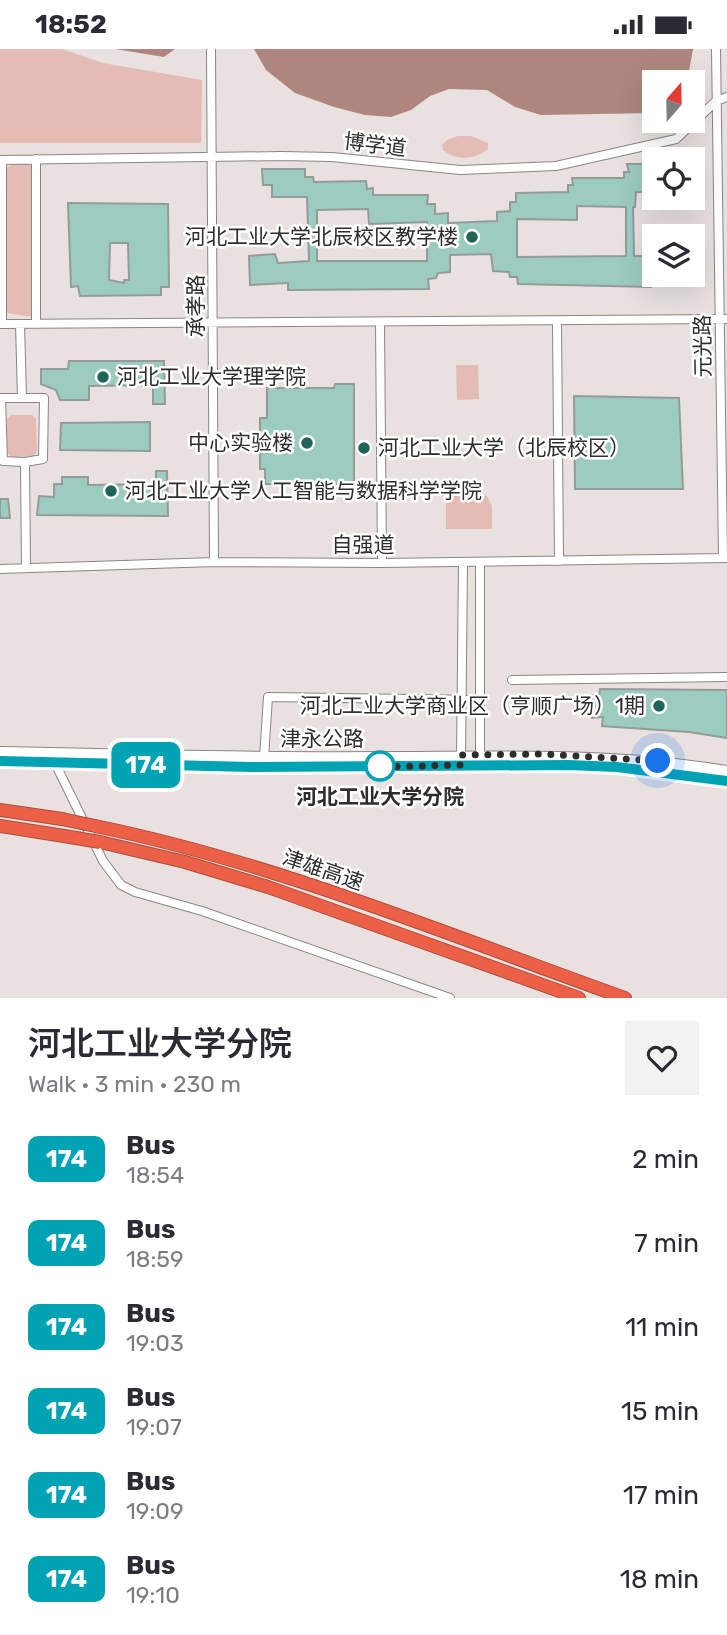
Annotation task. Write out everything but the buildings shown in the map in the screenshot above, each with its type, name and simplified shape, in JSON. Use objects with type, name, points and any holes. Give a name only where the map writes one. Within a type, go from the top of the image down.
[{"type":"highway","name":"津雄高速","points":[[0,810],[95,825],[192,849],[306,883],[625,998]]},
{"type":"highway","name":"津雄高速","points":[[0,826],[100,842],[185,862],[268,887],[579,998]]},
{"type":"street","name":"承孝路","points":[[211,49],[214,562]]},
{"type":"street","name":"元光路","points":[[716,49],[723,319],[725,558]]},
{"type":"street","name":"博学道","points":[[1,160],[332,157],[460,170],[556,166],[676,139],[716,101],[727,97]]},
{"type":"street","points":[[36,159],[36,324]]},
{"type":"street","points":[[1,160],[1,324],[723,319]]},
{"type":"street","points":[[556,321],[559,561]]},
{"type":"street","points":[[380,322],[382,563]]},
{"type":"street","points":[[20,324],[22,398]]},
{"type":"street","points":[[1,398],[22,398],[44,398],[43,459],[3,461],[1,398]]},
{"type":"street","points":[[25,462],[26,568]]},
{"type":"street","name":"自强道","points":[[0,569],[214,562],[382,563],[725,558]]},
{"type":"street","points":[[461,765],[463,562]]},
{"type":"street","points":[[480,765],[481,562]]},
{"type":"street","points":[[512,680],[727,677]]},
{"type":"street","points":[[264,757],[268,698],[481,700]]},
{"type":"street","name":"津永公路","points":[[0,751],[264,757],[543,754],[624,758],[727,770]]},
{"type":"street","points":[[50,752],[103,861],[121,885],[450,998]]},
{"type":"street","name":"津永公路","points":[[0,761],[251,767],[617,767],[727,781]]},
{"type":"shaded area","points":[[0,49],[62,49],[103,63],[202,80],[201,143],[0,143]]},
{"type":"shaded area","points":[[115,49],[175,49],[164,57]]},
{"type":"shaded area","points":[[254,49],[693,49],[689,70],[642,70],[642,113],[541,115],[515,107],[487,90],[449,89],[430,96],[411,110],[391,117],[365,115],[295,93],[266,70]]},
{"type":"shaded area","points":[[458,136],[471,136],[488,143],[488,149],[466,158],[448,154],[442,145]]},
{"type":"shaded area","points":[[20,162],[33,166],[32,317],[7,313],[7,167]]},
{"type":"shaded area","points":[[456,365],[478,365],[479,399],[457,400]]},
{"type":"shaded area","points":[[11,415],[32,415],[36,419],[37,451],[34,456],[12,457],[7,452],[7,419]]},
{"type":"shaded area","points":[[462,493],[487,496],[492,506],[492,529],[446,529],[446,504],[451,496],[460,496]]},
{"type":"bus line","name":"174","points":[[0,761],[251,767],[568,765],[679,773],[727,781]]},
{"type":"place","name":"河北工业大学北辰校区教学楼","points":[[472,237]]},
{"type":"place","name":"河北工业大学理学院","points":[[103,377]]},
{"type":"place","name":"中心实验楼","points":[[307,443]]},
{"type":"place","name":"河北工业大学（北辰校区）","points":[[364,448]]},
{"type":"place","name":"河北工业大学人工智能与数据科学学院","points":[[111,491]]},
{"type":"place","name":"河北工业大学商业区（亨顺广场）1期","points":[[659,706]]},
{"type":"place","name":"河北工业大学分院","points":[[380,766]]},
{"type":"route","points":[[380,766],[376,767],[461,765],[461,755],[543,754],[658,761]]}]
